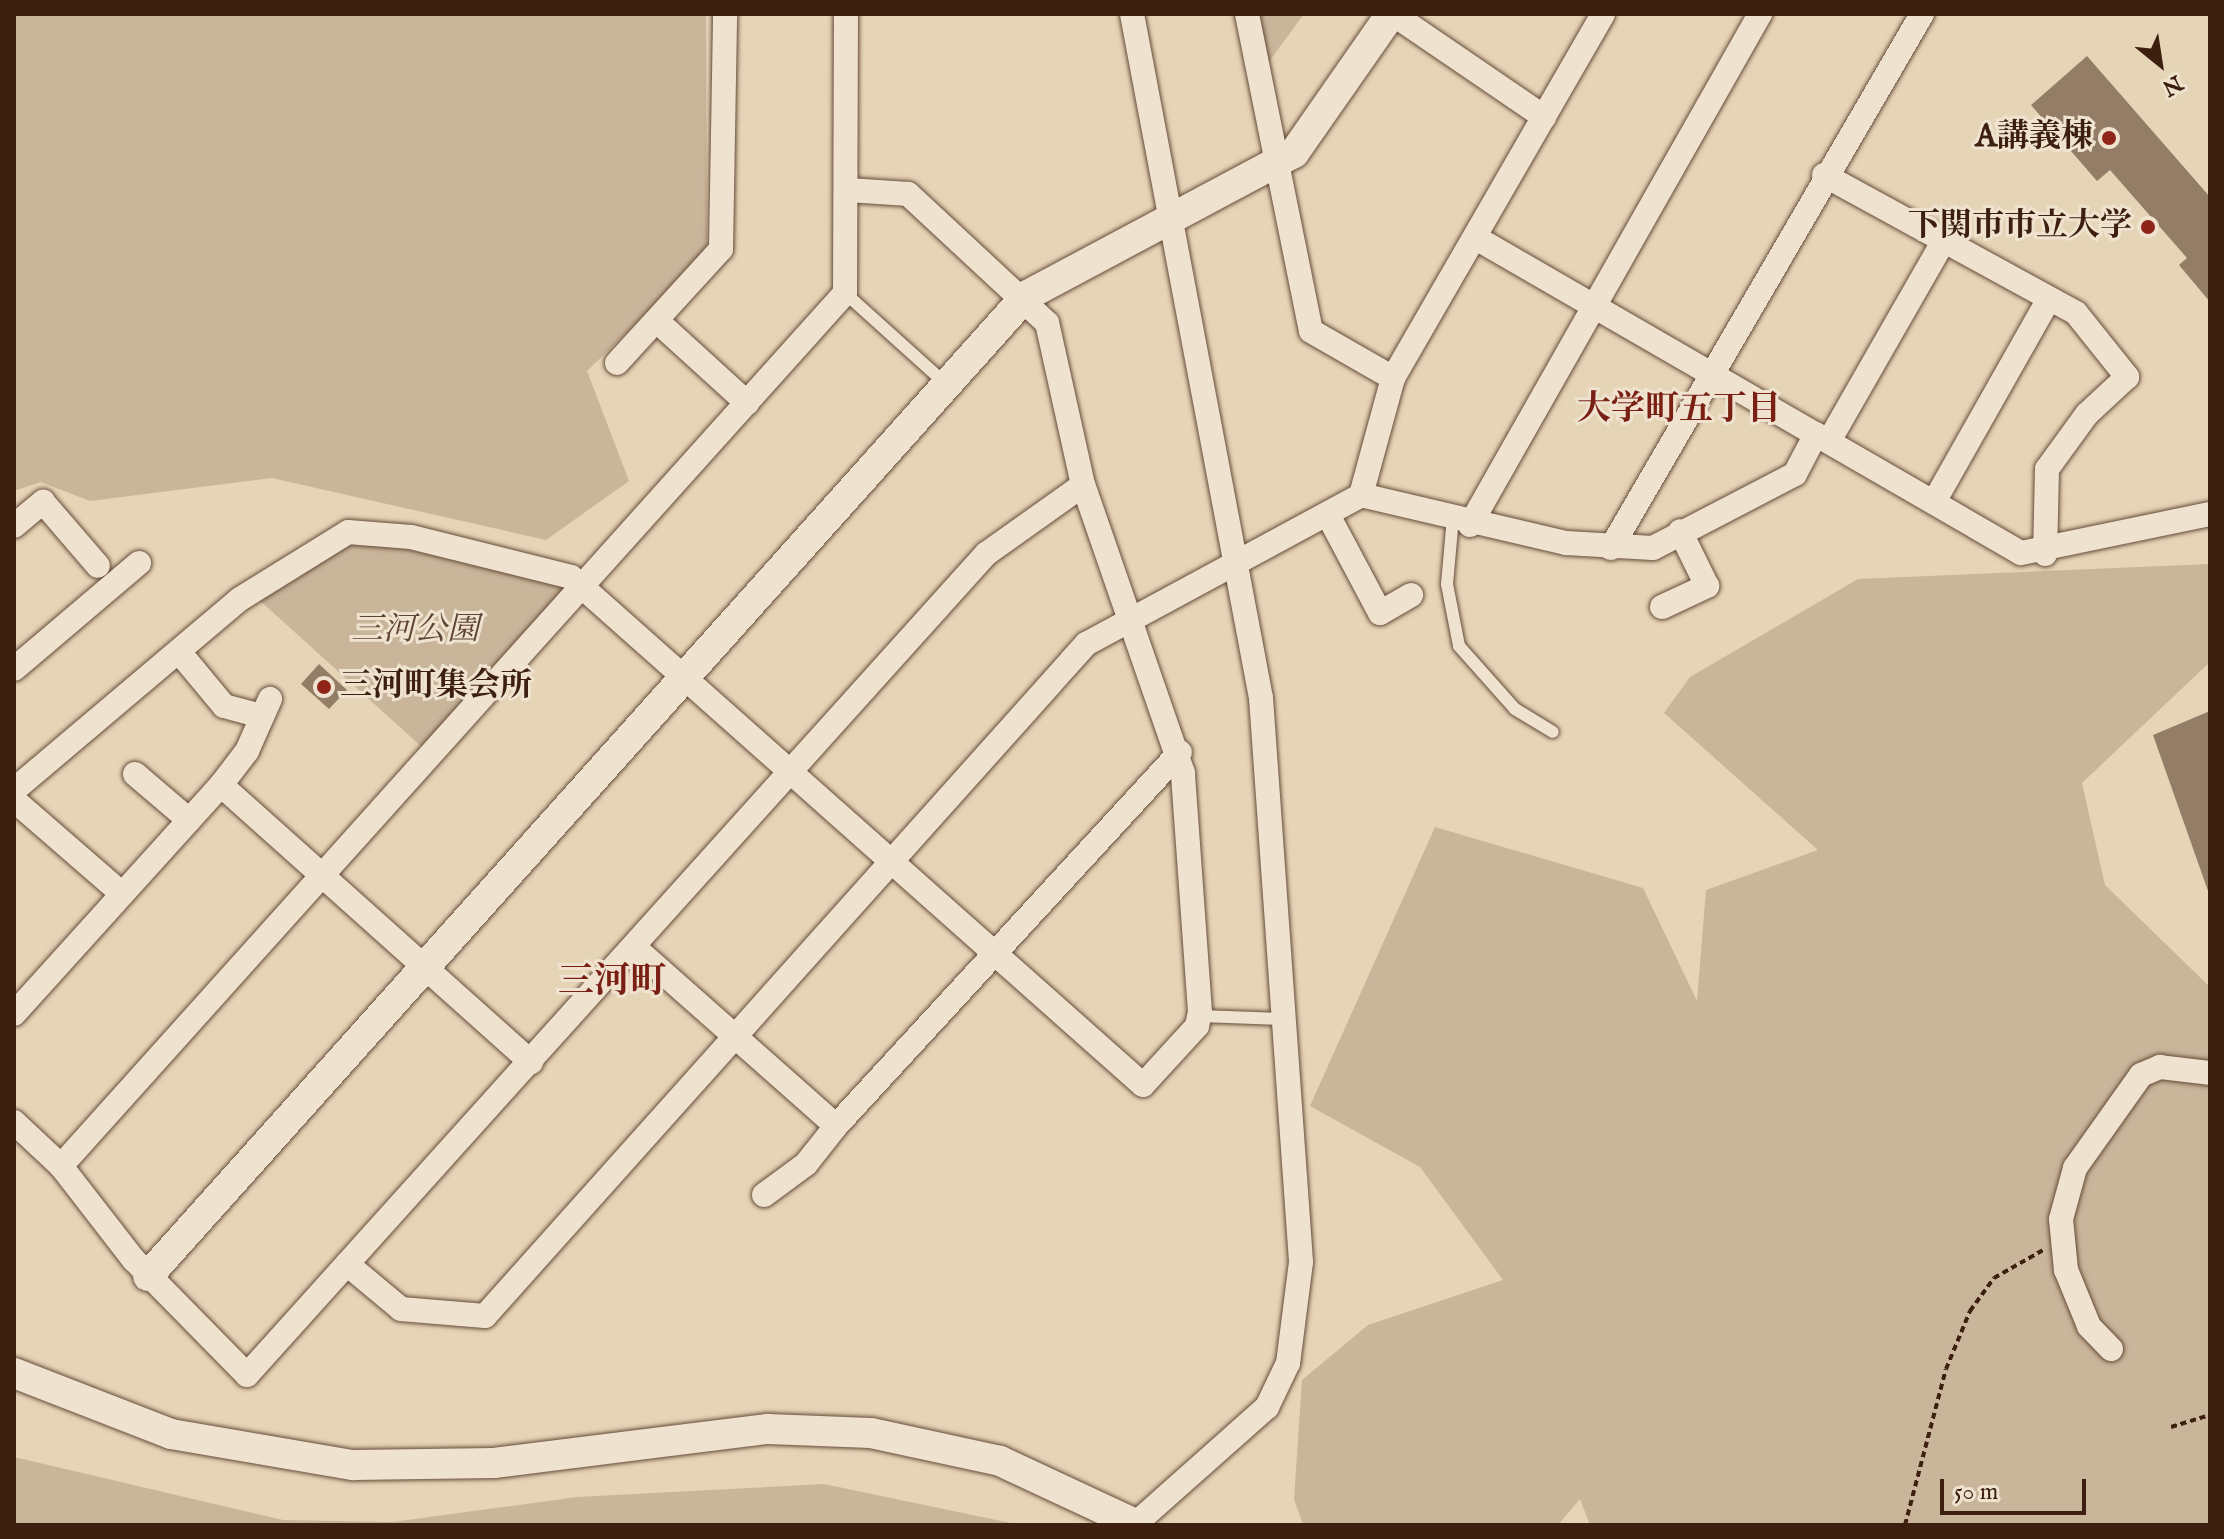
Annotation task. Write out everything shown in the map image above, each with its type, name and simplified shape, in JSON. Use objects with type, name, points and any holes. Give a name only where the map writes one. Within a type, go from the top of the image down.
[{"type":"street","points":[[617,363],[717,257],[727,229],[725,14]]},
{"type":"street","points":[[61,1166],[845,293],[848,190],[846,14]]},
{"type":"street","points":[[14,1373],[171,1434],[353,1465],[494,1463],[768,1429],[885,1435],[1000,1461],[1136,1525],[1267,1407],[1288,1363],[1301,1262],[1261,698],[1239,565],[1132,14]]},
{"type":"street","points":[[1247,14],[1311,331],[1393,378]]},
{"type":"street","points":[[148,1276],[688,677],[1026,296],[1294,153],[1392,14],[1544,117]]},
{"type":"street","points":[[347,1264],[401,1309],[485,1316],[1086,644],[1239,565],[1361,495],[1393,378],[1603,14]]},
{"type":"street","points":[[1462,521],[1595,306],[1760,14]]},
{"type":"street","points":[[1611,548],[1824,175],[1921,15]]},
{"type":"street","points":[[1824,175],[2076,313],[2127,377],[2087,414],[2047,469],[2045,554]]},
{"type":"street","points":[[14,790],[180,653],[240,599],[348,532],[411,537],[584,584],[1143,1085],[1199,1016],[1180,752],[1083,485],[1051,336],[1026,296],[908,194],[848,190]]},
{"type":"street","points":[[1476,238],[2021,553],[2045,554],[2210,514]]},
{"type":"street","points":[[1361,495],[1462,521],[1611,548],[1653,548],[1680,531],[1795,474],[1822,438],[1944,240]]},
{"type":"street","points":[[1934,502],[2049,299]]},
{"type":"street","points":[[657,321],[747,403]]},
{"type":"street","points":[[14,1122],[61,1166],[148,1276],[247,1375],[986,554],[1083,485]]},
{"type":"street","points":[[14,526],[43,502],[98,566]]},
{"type":"street","points":[[1328,515],[1380,613],[1411,595]]},
{"type":"street","points":[[1662,607],[1707,586],[1680,531]]},
{"type":"street","points":[[14,669],[139,563]]},
{"type":"street","points":[[14,1014],[221,785],[266,707],[224,706],[180,653]]},
{"type":"street","points":[[764,1195],[806,1164],[836,1126],[1180,752]]},
{"type":"street","points":[[135,774],[189,820]]},
{"type":"street","points":[[221,785],[531,1062]]},
{"type":"street","points":[[14,800],[122,894]]},
{"type":"street","points":[[634,947],[737,1034],[836,1126]]},
{"type":"street","points":[[2111,1349],[2077,1303],[2062,1242],[2075,1168],[2123,1094],[2160,1067],[2210,1073]]},
{"type":"lane","points":[[845,293],[947,386]]},
{"type":"lane","points":[[1462,521],[1447,584],[1459,646],[1515,709],[1553,732]]},
{"type":"lane","points":[[1199,1016],[1283,1019]]},
{"type":"path","points":[[1905,1525],[1946,1369],[1970,1311],[2004,1269],[2062,1242]]},
{"type":"path","points":[[2171,1427],[2210,1415]]},
{"type":"green space","points":[[14,14],[706,14],[707,255],[587,371],[629,481],[546,540],[272,478],[90,501],[41,482],[14,491]]},
{"type":"green space","points":[[1258,14],[1304,14],[1268,63]]},
{"type":"green space","name":"三河公園","points":[[376,537],[566,586],[423,748],[258,599],[348,544]]},
{"type":"green space","points":[[2210,564],[2210,662],[2082,783],[2105,885],[2210,987],[2210,1525],[1590,1525],[1580,1499],[1558,1525],[1303,1525],[1294,1499],[1302,1380],[1368,1325],[1503,1280],[1420,1167],[1310,1106],[1435,827],[1643,888],[1697,1001],[1706,890],[1818,850],[1664,713],[1690,677],[1858,579]]},
{"type":"green space","points":[[14,1457],[283,1520],[393,1522],[577,1497],[824,1484],[1020,1525],[14,1525]]},
{"type":"building","name":"A講義棟","points":[[2087,56],[2210,197],[2210,302],[2179,265],[2187,258],[2110,170],[2097,181],[2031,105]]},
{"type":"building","name":"三河町集会所","points":[[319,664],[347,690],[329,709],[301,684]]},
{"type":"building","points":[[2210,711],[2210,891],[2208,891],[2153,735]]},
{"type":"place","name":"A講義棟","points":[[2109,138]]},
{"type":"place","name":"下関市市立大学","points":[[2148,227]]},
{"type":"place","name":"三河町集会所","points":[[324,687]]},
{"type":"district","name":"大学町五丁目","points":[[1679,410]]},
{"type":"district","name":"三河町","points":[[612,983]]}]
